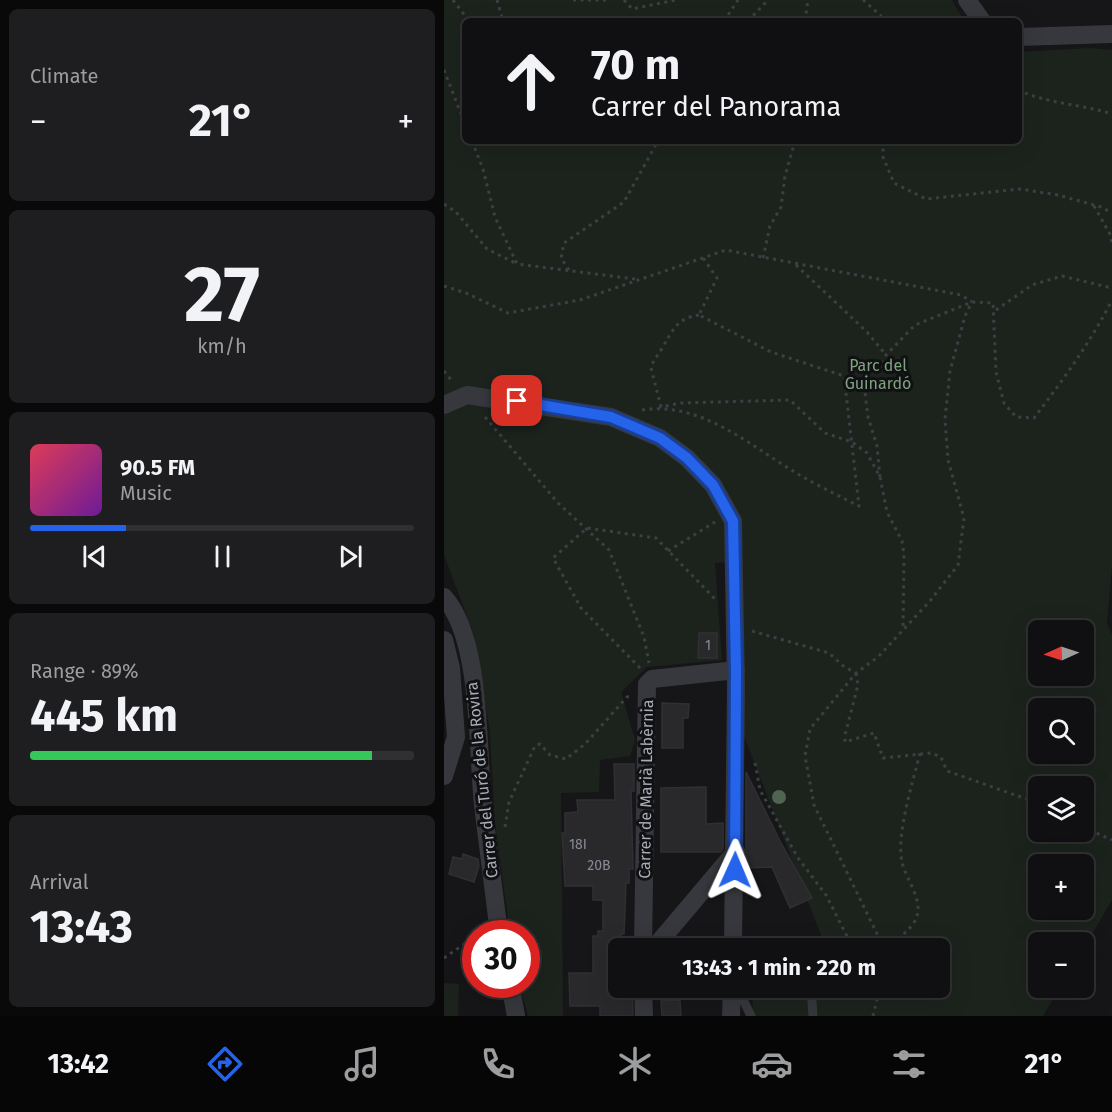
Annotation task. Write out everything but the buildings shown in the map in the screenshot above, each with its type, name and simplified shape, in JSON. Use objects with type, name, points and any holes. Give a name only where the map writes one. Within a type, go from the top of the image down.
[{"type":"street","points":[[967,0],[980,18]]},
{"type":"street","points":[[1022,37],[1112,34]]},
{"type":"street","points":[[444,405],[467,395],[611,417],[660,438],[687,458],[713,485],[729,513],[733,521],[736,670],[734,938]]},
{"type":"street","name":"Carrer del Turó de la Rovira","points":[[444,597],[451,605],[464,631],[478,711],[483,804],[497,920]]},
{"type":"street","points":[[444,640],[451,668],[456,736],[444,776]]},
{"type":"street","name":"Carrer de Marià Labèrnia","points":[[643,938],[650,686],[736,670]]},
{"type":"street","points":[[662,938],[736,851]]},
{"type":"street","points":[[513,998],[516,1016]]},
{"type":"street","points":[[643,998],[644,1016]]},
{"type":"street","points":[[731,1016],[732,998]]},
{"type":"lane","points":[[742,998],[751,1016]]},
{"type":"lane","points":[[812,998],[813,1016]]},
{"type":"path","points":[[453,0],[467,18]]},
{"type":"path","points":[[497,0],[502,18]]},
{"type":"path","points":[[573,0],[607,0]]},
{"type":"path","points":[[624,0],[632,9],[676,0]]},
{"type":"path","points":[[726,18],[738,0]]},
{"type":"path","points":[[751,18],[768,0]]},
{"type":"path","points":[[805,18],[808,0]]},
{"type":"path","points":[[862,0],[881,18]]},
{"type":"path","points":[[444,70],[462,115]]},
{"type":"path","points":[[1022,92],[1039,100],[1087,106],[1112,114]]},
{"type":"path","points":[[473,144],[483,168],[495,217],[517,264]]},
{"type":"path","points":[[569,271],[561,258],[564,243],[624,202],[656,144]]},
{"type":"path","points":[[763,258],[770,226],[781,207],[785,176],[794,144]]},
{"type":"path","points":[[883,144],[883,157],[894,183],[926,199],[1020,189],[1058,195],[1112,213]]},
{"type":"path","points":[[444,204],[456,212],[488,249],[517,264],[638,279]]},
{"type":"path","points":[[1094,206],[1111,236],[1112,246]]},
{"type":"path","points":[[444,286],[508,313],[580,300],[726,250],[961,295],[972,302]]},
{"type":"path","points":[[699,315],[717,278],[702,258]]},
{"type":"path","points":[[795,265],[867,332],[886,355]]},
{"type":"path","points":[[995,311],[1032,285],[1062,276],[1112,288]]},
{"type":"path","points":[[902,631],[904,555],[902,541],[886,512],[877,446],[868,417],[862,377],[882,368],[886,355],[915,325],[972,302],[993,303],[996,372],[1004,403],[1016,417],[1034,418],[1069,372],[1098,328],[1112,300]]},
{"type":"path","points":[[880,938],[814,805],[805,756],[810,729],[856,674],[878,657],[937,593],[958,565],[964,518],[948,460],[945,419],[950,371],[965,316],[972,302]]},
{"type":"path","points":[[699,315],[771,352],[844,376],[859,506],[796,474],[709,419],[661,407],[651,368],[653,361],[675,325],[687,317],[699,315]]},
{"type":"path","points":[[444,371],[452,381]]},
{"type":"path","points":[[632,412],[681,403],[790,400],[825,433],[852,442],[867,453],[880,477]]},
{"type":"path","points":[[487,418],[558,503],[609,550],[644,637],[650,686]]},
{"type":"path","points":[[668,551],[729,513]]},
{"type":"path","points":[[650,686],[581,608],[553,558],[587,528],[656,538],[735,619]]},
{"type":"path","points":[[750,630],[829,653],[856,674],[858,685],[845,742],[874,733],[883,758],[931,753],[941,758],[947,771],[1028,799]]},
{"type":"path","points":[[502,837],[509,802],[535,746],[540,744],[550,755],[566,759],[585,744],[627,697],[650,686]]},
{"type":"path","points":[[899,938],[915,920],[918,906],[902,861],[903,825],[920,753]]},
{"type":"path","points":[[754,761],[760,790],[798,858],[826,895],[848,938]]},
{"type":"path","points":[[1094,832],[1112,840]]},
{"type":"path","points":[[444,958],[462,946]]},
{"type":"path","points":[[873,1016],[877,998]]},
{"type":"green space","name":"Parc del Guinardó","points":[[444,0],[952,0],[962,18],[462,18],[462,144],[1022,144],[1022,52],[1090,48],[1112,50],[1112,565],[1107,623],[1112,635],[1112,900],[1093,932],[1028,932],[1028,998],[1054,998],[1043,1016],[753,1016],[752,998],[950,998],[950,938],[822,938],[744,736],[737,561],[715,563],[722,660],[647,667],[621,692],[635,740],[630,756],[600,760],[599,792],[561,793],[563,1016],[528,1016],[523,998],[540,998],[540,920],[508,920],[495,824],[490,732],[473,632],[444,555]]},
{"type":"green space","points":[[444,983],[459,984],[458,1016],[444,1016]]},
{"type":"route","points":[[517,401],[611,417],[660,438],[687,458],[713,485],[733,521],[736,670],[735,870]]}]
